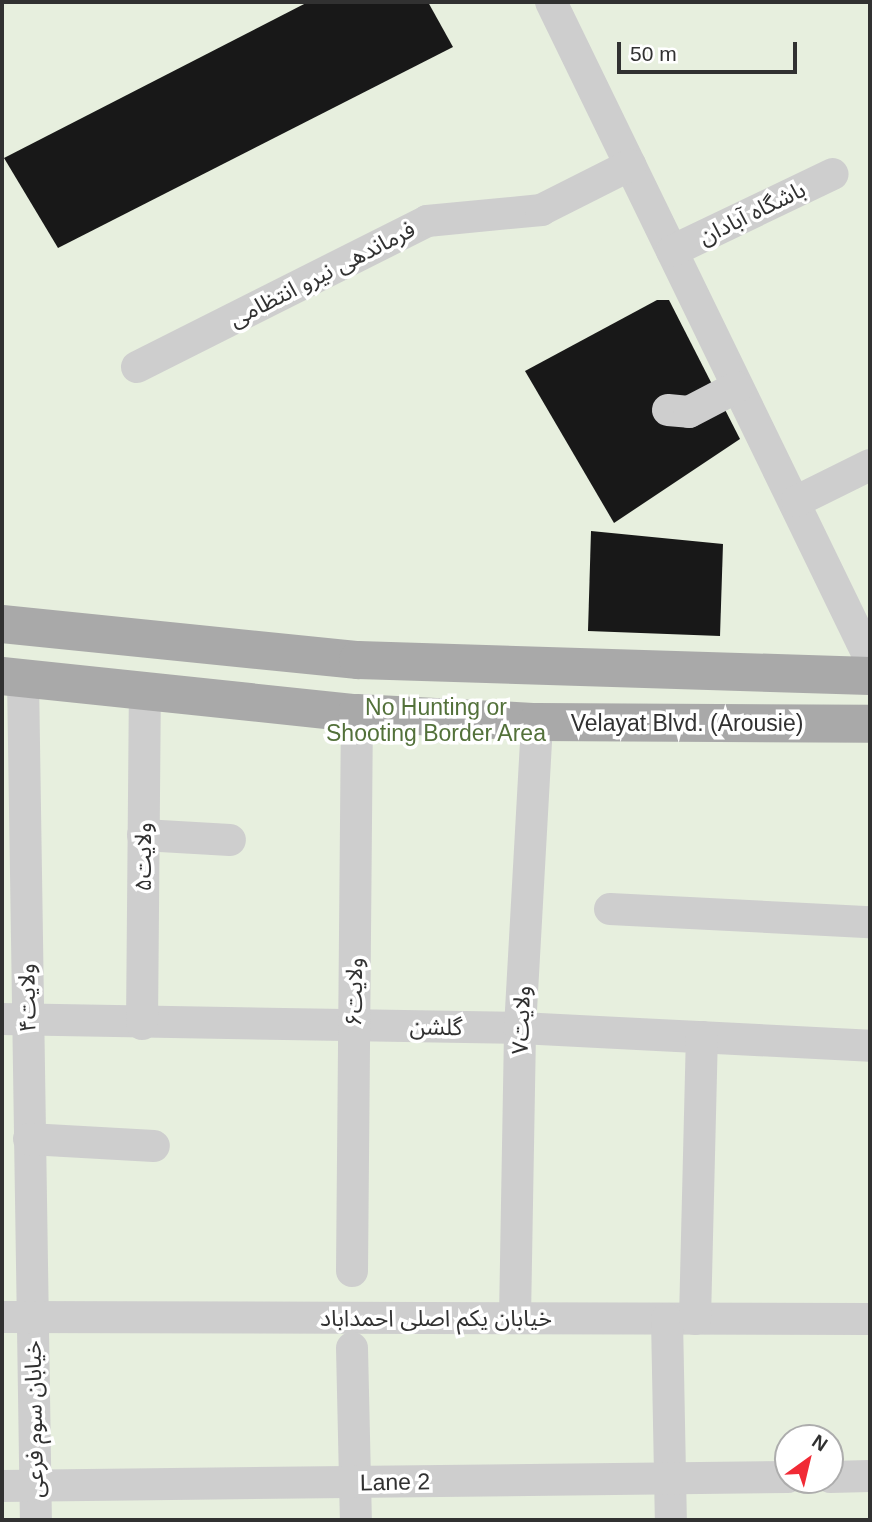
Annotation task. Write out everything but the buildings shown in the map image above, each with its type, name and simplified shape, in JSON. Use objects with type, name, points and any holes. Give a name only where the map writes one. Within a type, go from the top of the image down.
[{"type":"main road","points":[[2,624],[358,660],[870,676]]},
{"type":"main road","points":[[357,713],[365,687],[358,660]]},
{"type":"main road","points":[[419,713],[409,687],[422,662]]},
{"type":"main road","name":"Velayat Blvd. (Arousie)","points":[[12,677],[357,713],[419,713],[537,722],[870,724]]},
{"type":"street","points":[[551,2],[737,387],[797,501],[870,659]]},
{"type":"street","name":"فرماندهی نیرو انتظامی","points":[[137,367],[427,221],[541,210],[630,165]]},
{"type":"street","name":"باشگاه آبادان","points":[[672,251],[833,174]]},
{"type":"street","points":[[668,410],[688,412],[737,387]]},
{"type":"street","points":[[797,501],[870,465]]},
{"type":"street","name":"ولایت۴","points":[[12,677],[15,1021],[29,1139],[17,1317]]},
{"type":"street","name":"ولایت۵","points":[[142,1024],[145,691]]},
{"type":"street","name":"ولایت۶","points":[[352,1271],[357,713]]},
{"type":"street","name":"ولایت۷","points":[[515,1318],[520,1028],[537,722]]},
{"type":"street","points":[[144,835],[230,841]]},
{"type":"street","points":[[610,909],[870,922]]},
{"type":"street","name":"گلشن","points":[[15,1021],[520,1028],[870,1046]]},
{"type":"street","points":[[671,1520],[670,1479],[702,1037]]},
{"type":"street","points":[[29,1139],[154,1146]]},
{"type":"street","name":"خیابان یکم اصلی احمداباد","points":[[17,1317],[870,1319]]},
{"type":"street","name":"خیابان سوم فرعی","points":[[17,1317],[35,1486],[36,1520]]},
{"type":"street","points":[[352,1348],[356,1520]]},
{"type":"street","points":[[844,1477],[870,1476]]},
{"type":"street","name":"Lane 2","points":[[2,1486],[774,1477]]},
{"type":"green space","name":"No Hunting or Shooting Border Area","points":[[2,2],[870,2],[870,1520],[2,1520]]}]
